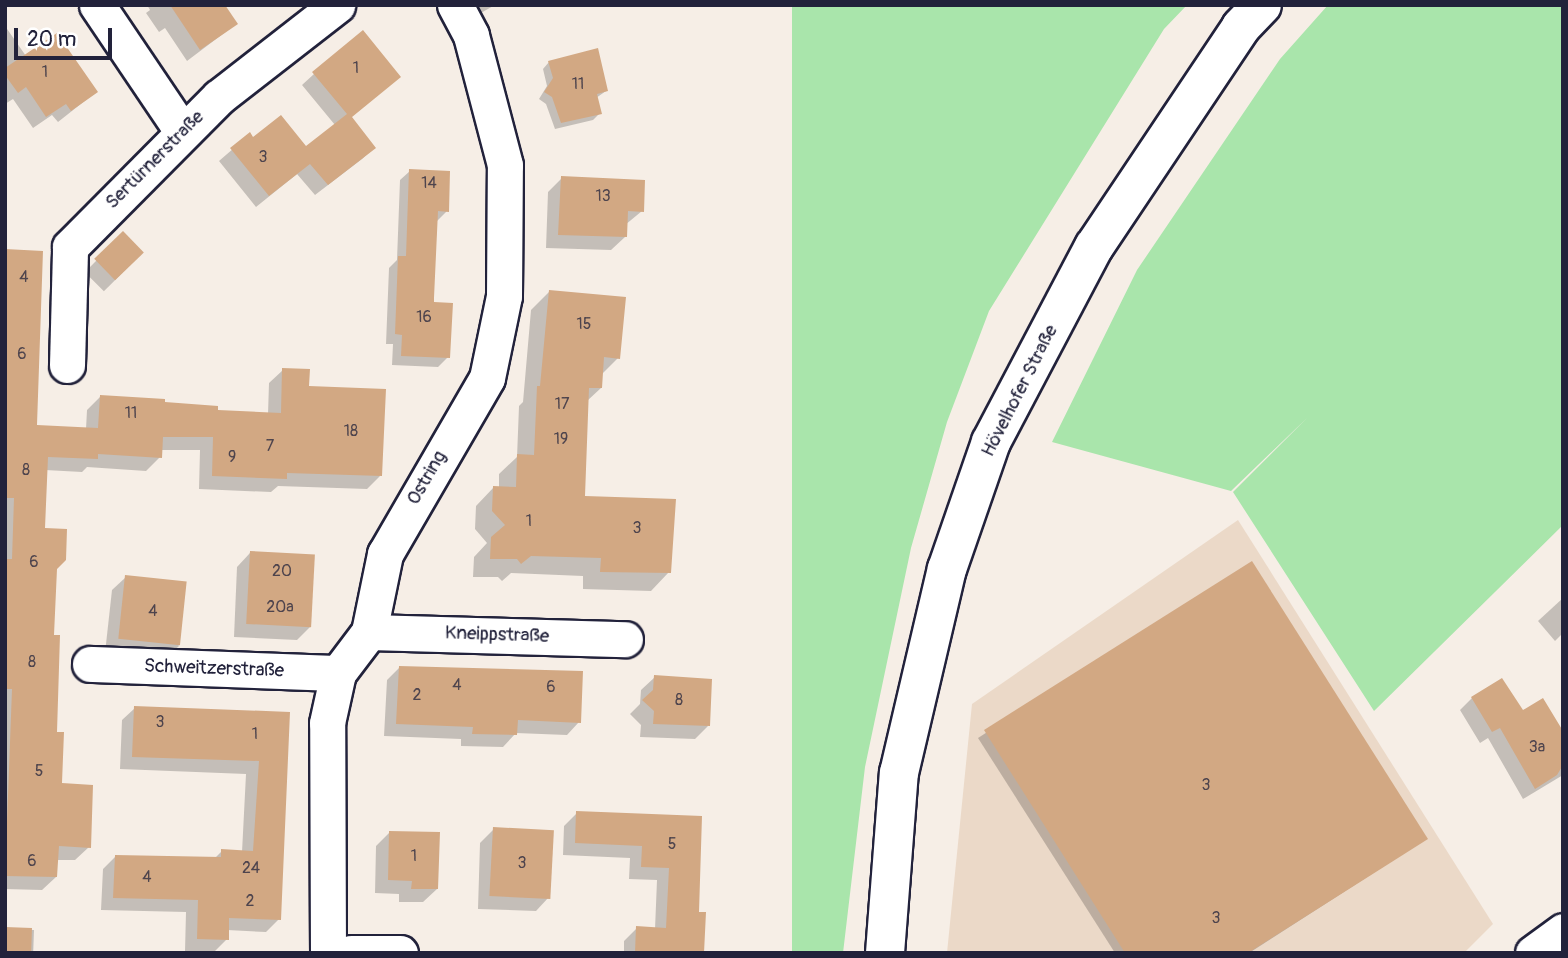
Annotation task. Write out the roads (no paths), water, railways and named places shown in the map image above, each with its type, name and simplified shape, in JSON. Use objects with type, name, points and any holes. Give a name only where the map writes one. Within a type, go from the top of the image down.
[{"type":"main road","name":"Hövelhofer Straße","points":[[885,953],[899,773],[947,569],[991,442],[1094,247],[1241,27],[1262,5]]},
{"type":"street","points":[[97,5],[182,131]]},
{"type":"street","name":"Sertürnerstraße","points":[[67,365],[70,247],[182,131],[219,97],[337,5]]},
{"type":"street","name":"Ostring","points":[[328,953],[327,723],[338,673],[369,632],[384,554],[487,378],[504,296],[505,165],[471,35],[456,5]]},
{"type":"street","name":"Kneippstraße","points":[[369,632],[625,639]]},
{"type":"street","name":"Schweitzerstraße","points":[[90,664],[338,673]]},
{"type":"street","points":[[1533,953],[1563,931]]},
{"type":"street","points":[[351,953],[400,953]]}]
